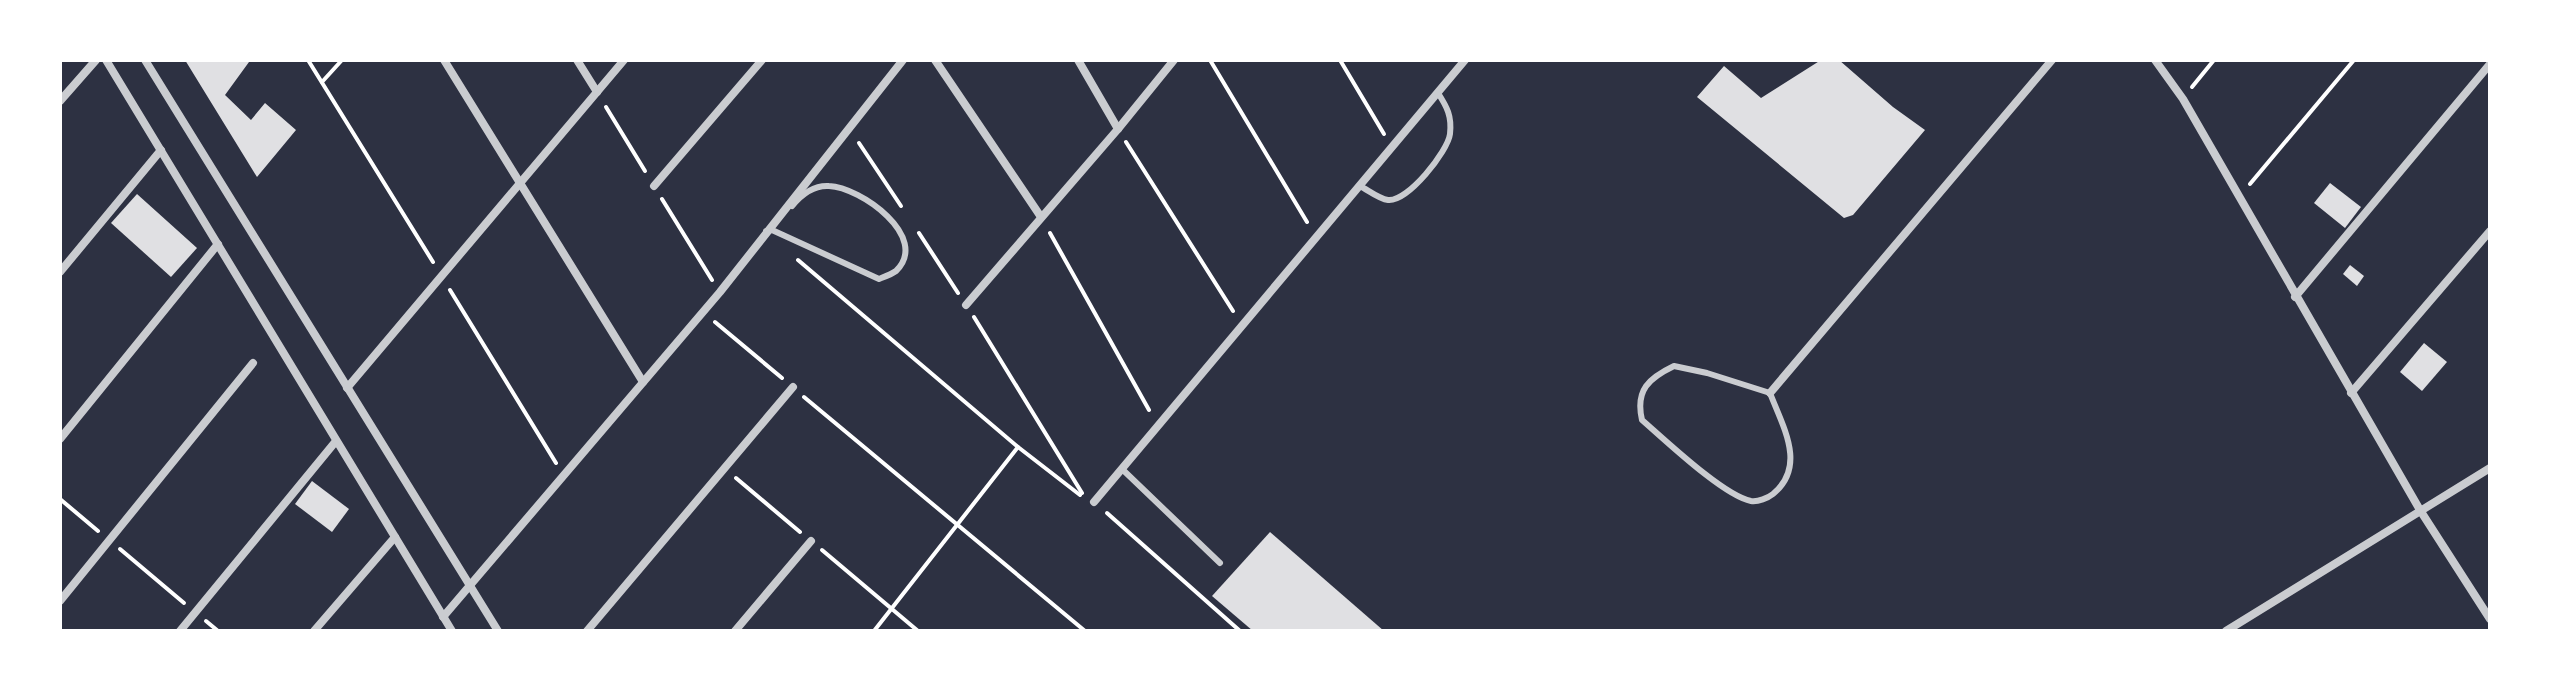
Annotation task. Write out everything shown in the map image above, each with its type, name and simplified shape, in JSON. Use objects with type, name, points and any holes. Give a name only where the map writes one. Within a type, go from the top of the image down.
[{"type":"street","points":[[60,101],[96,60]]},
{"type":"street","points":[[106,60],[452,631]]},
{"type":"street","points":[[145,60],[498,631]]},
{"type":"street","points":[[444,60],[643,382]]},
{"type":"street","points":[[577,60],[597,92]]},
{"type":"street","points":[[347,388],[624,60]]},
{"type":"street","points":[[654,186],[762,60]]},
{"type":"street","points":[[443,617],[703,312],[903,60]]},
{"type":"street","points":[[935,60],[1041,217]]},
{"type":"street","points":[[1078,60],[1118,129]]},
{"type":"street","points":[[966,305],[1174,60]]},
{"type":"street","points":[[1094,502],[1465,60]]},
{"type":"street","points":[[1770,393],[2052,60]]},
{"type":"street","points":[[2155,60],[2183,99],[2420,510],[2490,619]]},
{"type":"street","points":[[2295,297],[2490,64]]},
{"type":"street","points":[[60,272],[161,150]]},
{"type":"street","points":[[2351,393],[2490,231]]},
{"type":"street","points":[[60,439],[218,244]]},
{"type":"street","points":[[60,601],[253,363]]},
{"type":"street","points":[[587,631],[793,387]]},
{"type":"street","points":[[180,631],[336,441]]},
{"type":"street","points":[[2226,631],[2490,468]]},
{"type":"street","points":[[314,631],[395,537]]},
{"type":"street","points":[[735,631],[811,541]]},
{"type":"lane","points":[[1360,186],[1387,200],[1399,198],[1436,161],[1450,137],[1450,112],[1438,93]]},
{"type":"lane","points":[[829,186],[855,193],[881,208],[905,244],[904,257],[896,271],[879,279],[769,230],[811,189],[829,186]]},
{"type":"lane","points":[[1674,366],[1770,393],[1792,453],[1792,466],[1782,486],[1768,498],[1751,501],[1707,475],[1642,420],[1639,407],[1644,388],[1649,382],[1655,375],[1674,366]]},
{"type":"lane","points":[[1122,469],[1220,563]]},
{"type":"path","points":[[322,82],[342,60]]},
{"type":"path","points":[[1210,60],[1317,238]]},
{"type":"path","points":[[1340,60],[1392,148]]},
{"type":"path","points":[[2183,99],[2214,60]]},
{"type":"path","points":[[2239,197],[2354,60]]},
{"type":"path","points":[[1118,129],[1242,326]]},
{"type":"path","points":[[1041,217],[1158,426]]},
{"type":"path","points":[[789,252],[1018,447],[1085,499],[1094,502],[1240,631]]},
{"type":"path","points":[[703,312],[1085,631]]},
{"type":"path","points":[[874,631],[1018,447]]},
{"type":"path","points":[[60,499],[218,631]]},
{"type":"building","points":[[185,60],[247,60],[249,62],[225,95],[251,120],[265,103],[296,130],[257,177]]},
{"type":"building","points":[[1821,60],[1839,60],[1925,130],[1853,215],[1844,218],[1697,97],[1724,66],[1761,98]]},
{"type":"building","points":[[2330,183],[2361,207],[2345,228],[2314,203]]},
{"type":"building","points":[[137,194],[197,248],[171,277],[111,223]]},
{"type":"building","points":[[2350,265],[2364,276],[2357,286],[2343,274]]},
{"type":"building","points":[[2424,343],[2447,362],[2422,391],[2400,372]]},
{"type":"building","points":[[312,481],[349,509],[332,532],[295,504]]},
{"type":"building","points":[[1270,532],[1384,631],[1253,631],[1212,596]]}]
